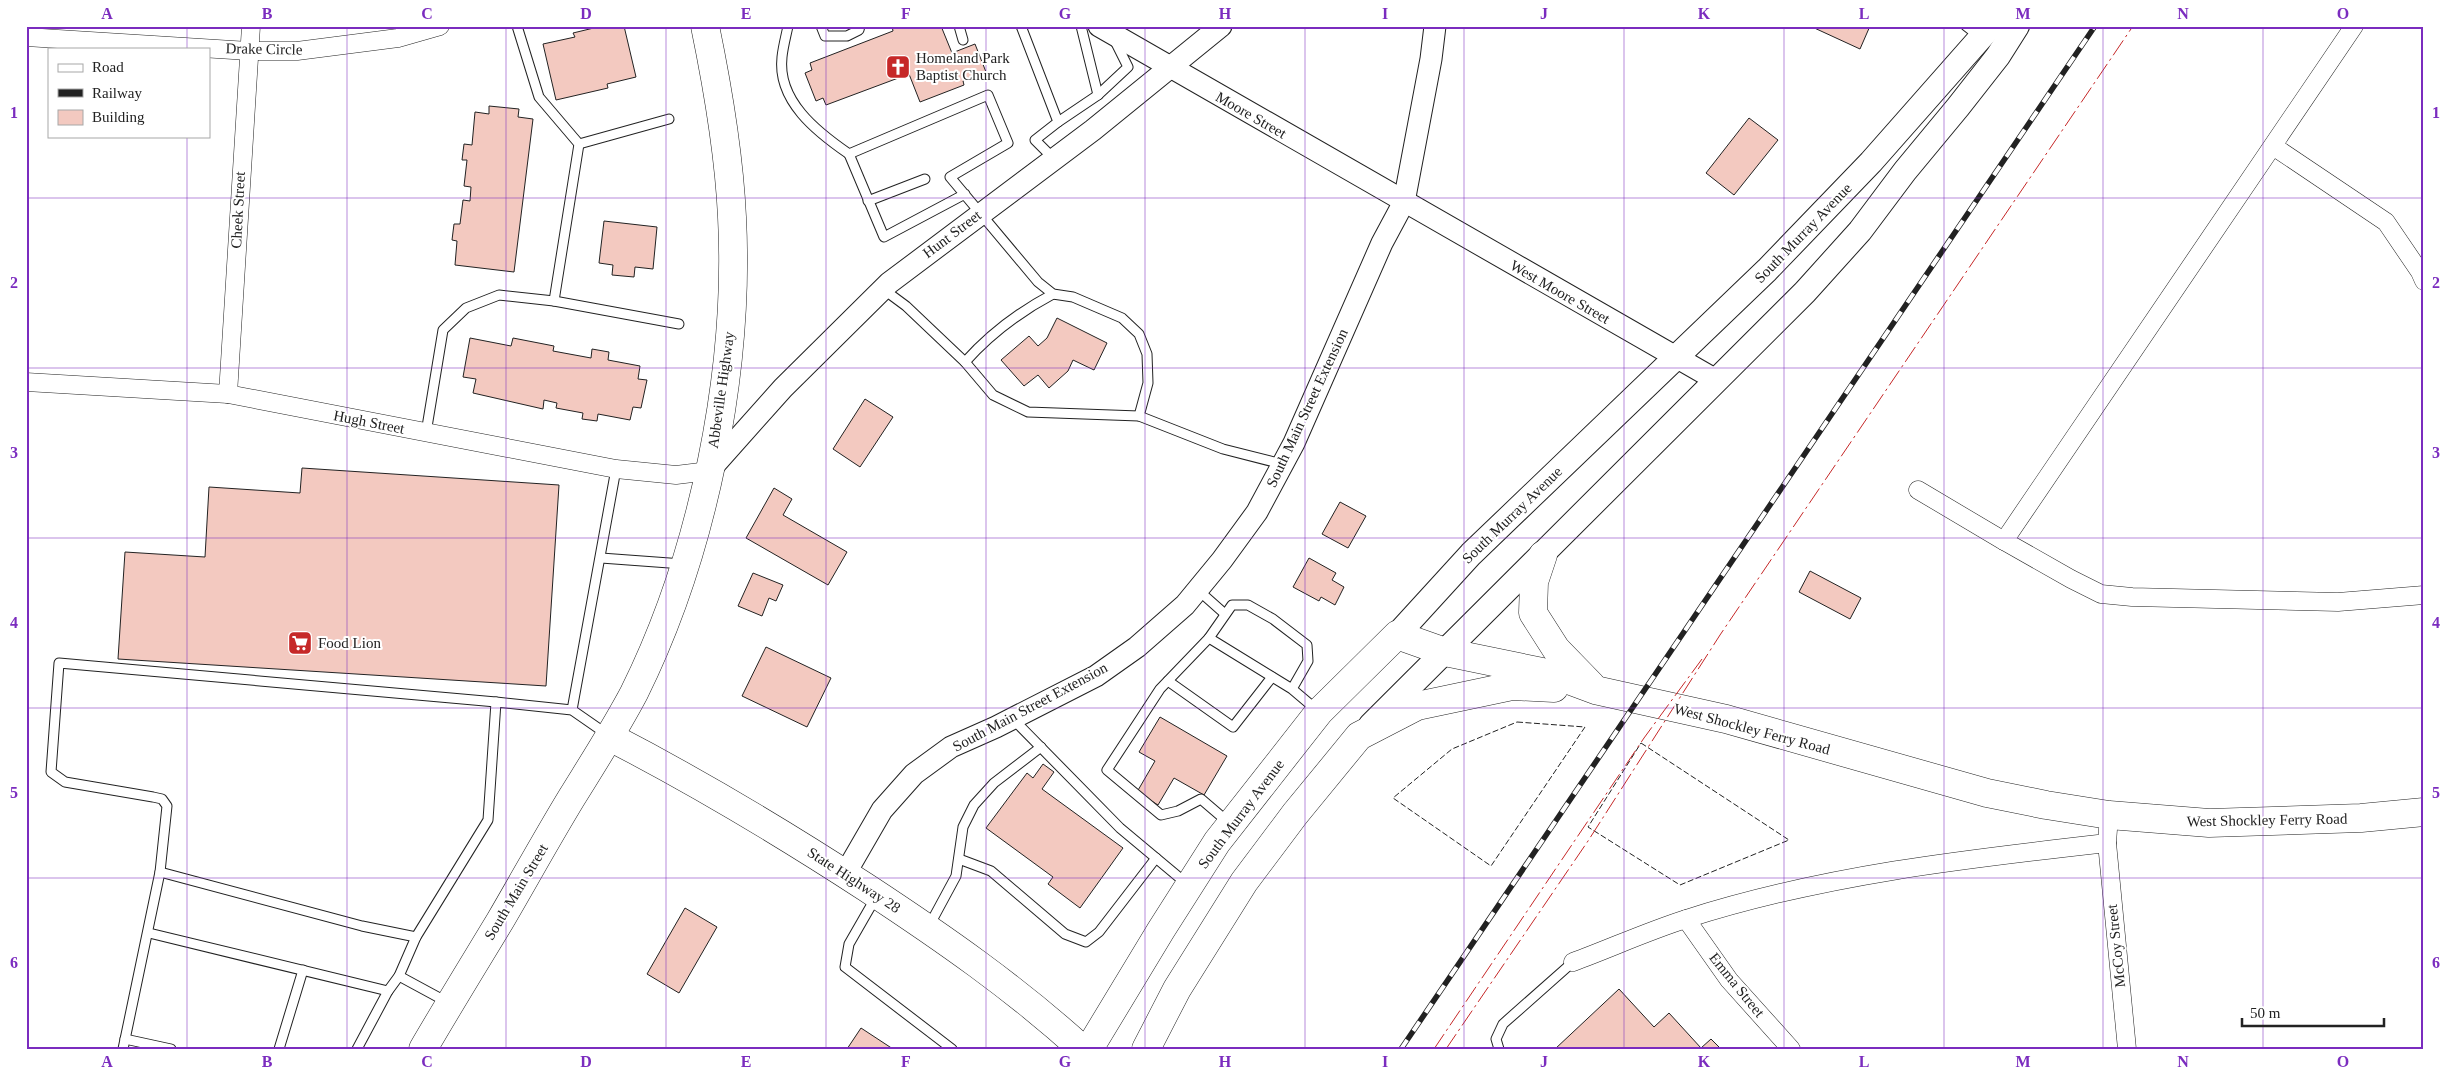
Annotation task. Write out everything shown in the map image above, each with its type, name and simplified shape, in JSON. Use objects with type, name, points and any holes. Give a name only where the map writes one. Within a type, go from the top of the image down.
[{"type":"main road","name":"Abbeville Highway","points":[[610,737],[634,692],[652,652],[685,564],[709,471],[723,392],[733,275],[732,217],[727,157],[716,81],[705,26]]},
{"type":"main road","points":[[1146,1049],[1177,989],[1244,882],[1295,814],[1359,736],[1446,652],[1804,292],[1860,231],[1905,171],[1998,56],[2017,26]]},
{"type":"main road","name":"South Murray Avenue","points":[[1089,1049],[1189,886],[1231,825],[1319,712],[1397,635],[1471,554],[1767,270],[1871,162],[1979,30]]},
{"type":"main road","points":[[1543,555],[1534,582],[1533,613],[1556,649],[1595,690]]},
{"type":"main road","name":"West Shockley Ferry Road","points":[[1397,635],[1446,652],[1552,674],[1595,690],[1726,719],[1987,793],[2109,815],[2209,823],[2361,818],[2424,812]]},
{"type":"main road","points":[[1359,736],[1417,706],[1512,686],[1595,690]]},
{"type":"main road","name":"State Highway 28","points":[[610,737],[672,769],[846,874],[928,928],[992,973],[1041,1012],[1082,1049]]},
{"type":"main road","name":"South Main Street","points":[[423,1049],[610,737]]},
{"type":"street","name":"Cheek Street","points":[[228,394],[251,26]]},
{"type":"street","name":"Drake Circle","points":[[210,48],[297,51],[341,47],[398,38],[440,26]]},
{"type":"street","name":"Hunt Street","points":[[709,471],[783,388],[882,289],[981,212],[1054,159],[1170,69],[1221,26]]},
{"type":"street","name":"South Main Street Extension","points":[[846,874],[882,810],[914,774],[951,747],[1013,719],[1102,671],[1137,647],[1184,605],[1222,560],[1257,512],[1294,444],[1382,243],[1404,202],[1431,59],[1435,26]]},
{"type":"street","points":[[2004,540],[2354,26]]},
{"type":"street","name":"Moore Street","points":[[1105,30],[1404,202]]},
{"type":"street","name":"Drake Circle","points":[[26,36],[204,48]]},
{"type":"street","points":[[2273,146],[2386,222],[2420,272],[2424,281]]},
{"type":"street","name":"West Moore Street","points":[[1404,202],[1676,359],[1716,380]]},
{"type":"street","name":"Hugh Street","points":[[26,382],[228,394],[616,469],[676,476],[709,471]]},
{"type":"street","points":[[1918,490],[2071,579],[2101,594],[2132,598],[2338,602],[2424,595]]},
{"type":"street","points":[[1573,962],[1686,919],[1801,888],[1907,867],[2106,843],[2109,815]]},
{"type":"street","name":"McCoy Street","points":[[2106,843],[2127,1049]]},
{"type":"street","name":"Emma Street","points":[[1686,919],[1729,980],[1791,1049]]},
{"type":"lane","points":[[517,26],[539,97],[579,144],[554,301]]},
{"type":"lane","points":[[788,26],[781,58],[786,90],[802,115],[820,133],[849,154],[884,237],[965,194]]},
{"type":"lane","points":[[821,26],[825,36],[847,36],[859,30],[860,26]]},
{"type":"lane","points":[[958,26],[963,40]]},
{"type":"lane","points":[[1021,26],[1058,122]]},
{"type":"lane","points":[[1080,26],[1098,95]]},
{"type":"lane","points":[[1054,159],[1035,140],[1098,95],[1128,67],[1105,30]]},
{"type":"lane","points":[[849,154],[988,95],[1008,143],[950,177],[1038,282],[1053,294],[1073,297],[1122,318],[1139,334],[1147,354],[1148,383],[1138,416]]},
{"type":"lane","points":[[579,144],[669,119]]},
{"type":"lane","points":[[868,201],[925,179]]},
{"type":"lane","points":[[882,289],[906,306],[965,362],[993,395],[1028,412],[1138,416],[1223,449],[1282,464]]},
{"type":"lane","points":[[426,433],[443,330],[466,308],[499,294],[554,301],[679,324]]},
{"type":"lane","points":[[965,362],[982,344],[1023,309],[1053,294]]},
{"type":"lane","points":[[572,710],[616,469]]},
{"type":"lane","points":[[601,558],[685,564]]},
{"type":"lane","points":[[1197,590],[1225,614]]},
{"type":"lane","points":[[1231,825],[1201,800],[1178,812],[1161,815],[1107,770],[1160,689],[1209,638],[1232,605],[1248,605],[1273,618],[1307,645],[1308,661],[1292,689]]},
{"type":"lane","points":[[1209,638],[1292,689],[1319,712]]},
{"type":"lane","points":[[123,1049],[149,932],[160,872],[166,806],[162,799],[64,782],[52,772],[59,663],[572,710],[610,737]]},
{"type":"lane","points":[[1168,681],[1233,727],[1272,677]]},
{"type":"lane","points":[[357,1049],[388,991],[399,976],[416,937],[488,820],[496,702]]},
{"type":"lane","points":[[1013,719],[1094,803],[1189,886]]},
{"type":"lane","points":[[928,928],[956,876],[963,827],[974,805],[994,783],[1041,747]]},
{"type":"lane","points":[[958,859],[991,871],[1065,934],[1086,942],[1100,932],[1156,858]]},
{"type":"lane","points":[[160,872],[362,926],[416,937]]},
{"type":"lane","points":[[877,895],[849,944],[845,967],[952,1049]]},
{"type":"lane","points":[[149,932],[388,991]]},
{"type":"lane","points":[[1499,1049],[1496,1039],[1502,1024],[1573,962]]},
{"type":"lane","points":[[279,1049],[303,970]]},
{"type":"lane","points":[[399,976],[449,1003]]},
{"type":"lane","points":[[125,1039],[171,1049]]},
{"type":"building","points":[[602,26],[624,26],[636,77],[607,84],[608,88],[556,100],[543,44],[575,37],[573,33]]},
{"type":"building","name":"Homeland Park Baptist Church","points":[[892,26],[941,26],[952,53],[975,44],[986,72],[963,81],[964,85],[920,102],[909,74],[826,105],[823,98],[816,101],[805,73],[812,70],[810,63],[893,31]]},
{"type":"building","points":[[1810,26],[1870,26],[1860,49]]},
{"type":"building","points":[[489,106],[519,109],[518,117],[533,119],[514,272],[455,265],[457,241],[452,240],[454,224],[460,224],[463,200],[470,201],[471,187],[464,186],[467,160],[462,160],[464,144],[472,145],[475,112],[489,114]]},
{"type":"building","points":[[1749,118],[1778,140],[1734,195],[1706,173]]},
{"type":"building","points":[[604,221],[657,227],[653,269],[635,267],[634,277],[612,275],[613,265],[599,263]]},
{"type":"building","points":[[1057,318],[1107,343],[1094,370],[1073,360],[1068,371],[1049,388],[1038,375],[1024,386],[1001,360],[1029,336],[1038,346],[1047,338]]},
{"type":"building","points":[[470,338],[511,346],[513,338],[554,346],[553,351],[591,358],[592,349],[609,352],[608,360],[640,366],[638,379],[647,380],[641,408],[633,407],[630,420],[598,414],[597,421],[582,419],[583,413],[556,408],[557,403],[544,400],[543,409],[473,393],[476,379],[463,377]]},
{"type":"building","points":[[865,399],[893,417],[860,467],[833,449]]},
{"type":"building","points":[[302,468],[559,485],[546,686],[118,659],[125,552],[205,557],[209,487],[300,493]]},
{"type":"building","points":[[774,488],[792,499],[783,515],[847,552],[828,585],[746,538]]},
{"type":"building","points":[[1340,502],[1366,516],[1348,548],[1322,534]]},
{"type":"building","points":[[1309,558],[1336,573],[1332,580],[1344,587],[1335,605],[1321,597],[1319,601],[1293,587]]},
{"type":"building","points":[[1810,571],[1861,598],[1850,619],[1799,592]]},
{"type":"building","points":[[753,573],[783,585],[776,601],[769,598],[762,616],[738,606]]},
{"type":"building","points":[[766,647],[831,678],[807,727],[742,696]]},
{"type":"building","points":[[1160,717],[1227,756],[1204,795],[1174,778],[1158,805],[1137,792],[1155,761],[1139,752]]},
{"type":"building","points":[[1043,764],[1054,772],[1042,789],[1123,848],[1080,908],[1048,884],[1053,877],[986,828],[1027,773],[1033,778]]},
{"type":"building","points":[[685,908],[717,927],[679,993],[647,974]]},
{"type":"building","points":[[1619,989],[1654,1027],[1669,1013],[1701,1048],[1711,1039],[1721,1049],[1555,1049]]},
{"type":"building","points":[[861,1028],[893,1049],[847,1049]]},
{"type":"railway","points":[[1401,1049],[2095,26]]},
{"type":"fence","points":[[1517,722],[1585,727],[1491,866],[1393,798],[1452,749],[1517,722]]},
{"type":"fence","points":[[1641,743],[1789,840],[1680,885],[1588,827],[1641,743]]},
{"type":"power","points":[[1446,1049],[1588,841],[1720,635],[2133,26]]},
{"type":"power","points":[[1434,1049],[1644,738],[1702,659]]},
{"type":"place","name":"Homeland Park Baptist Church","points":[[898,67]]},
{"type":"place","name":"Food Lion","points":[[300,643]]}]
